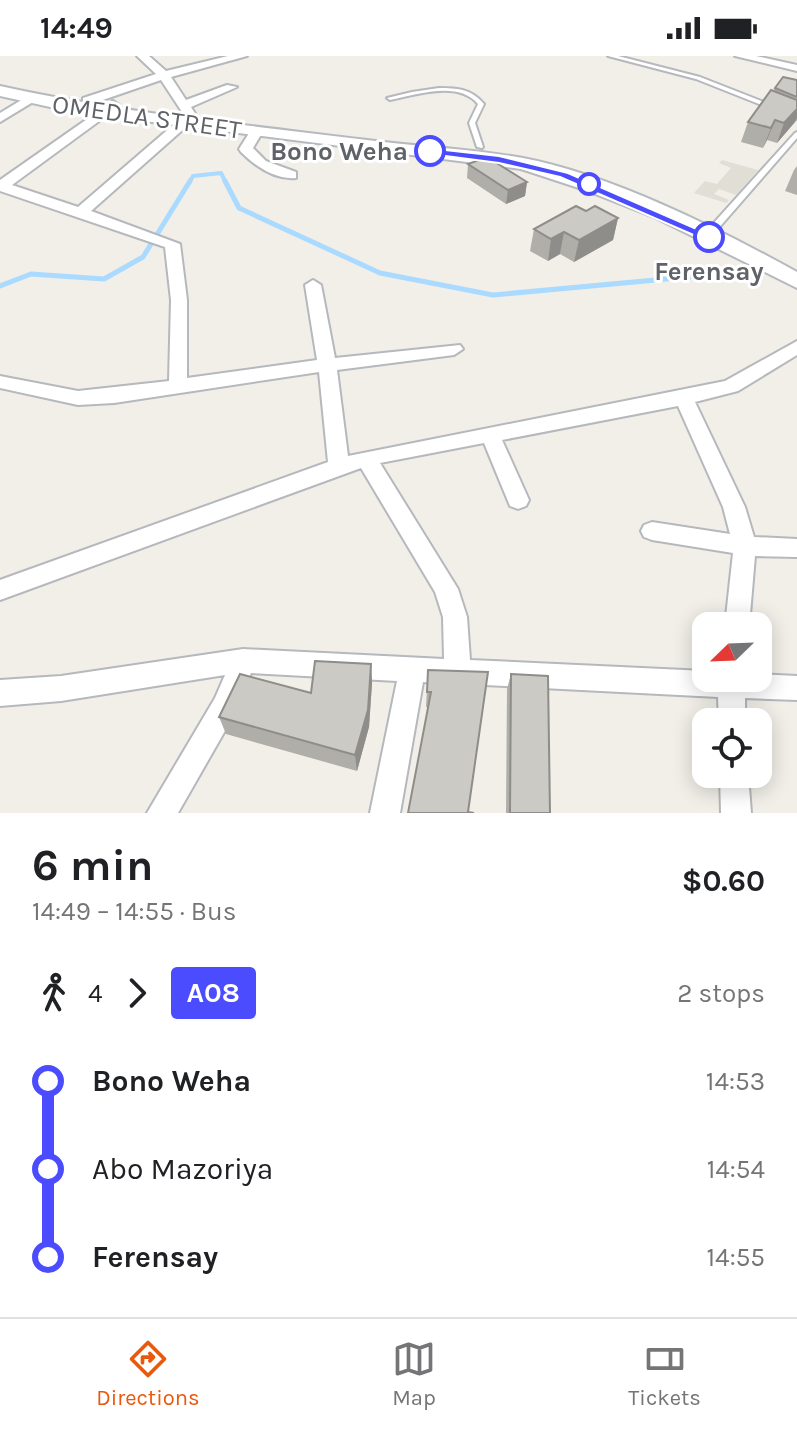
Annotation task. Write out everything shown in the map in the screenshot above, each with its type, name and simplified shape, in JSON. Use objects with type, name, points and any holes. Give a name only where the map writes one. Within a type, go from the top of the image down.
[{"type":"main road","name":"OMEDLA STREET","points":[[0,78],[24,89],[101,106]]},
{"type":"main road","name":"OMEDLA STREET","points":[[0,91],[32,99],[479,152],[598,188],[797,281]]},
{"type":"main road","name":"OMEDLA STREET","points":[[185,115],[256,133],[520,153],[578,166],[797,262]]},
{"type":"street","points":[[142,56],[164,75],[185,115]]},
{"type":"street","points":[[1,186],[101,106],[164,75],[242,56]]},
{"type":"street","points":[[740,56],[797,68]]},
{"type":"street","points":[[82,211],[185,115],[231,87]]},
{"type":"street","points":[[0,118],[32,99]]},
{"type":"street","points":[[256,133],[246,149],[269,168],[291,175]]},
{"type":"street","points":[[1,186],[163,238],[172,244],[179,300],[178,386]]},
{"type":"street","points":[[313,285],[327,364],[339,466]]},
{"type":"street","points":[[0,590],[339,466],[731,386],[797,347]]},
{"type":"street","points":[[0,382],[78,398],[454,349]]},
{"type":"street","points":[[684,398],[734,507],[745,546],[738,612]]},
{"type":"street","points":[[490,435],[518,500]]},
{"type":"street","points":[[368,458],[375,476],[446,589],[455,617],[458,674]]},
{"type":"street","points":[[652,531],[745,546],[797,548]]},
{"type":"street","points":[[0,693],[28,692],[187,666],[243,661],[458,674],[692,680]]},
{"type":"street","points":[[162,813],[225,706],[243,661]]},
{"type":"street","points":[[385,813],[412,670]]},
{"type":"street","points":[[772,685],[797,688]]},
{"type":"street","points":[[735,788],[736,813]]},
{"type":"lane","points":[[611,56],[698,78],[797,117]]},
{"type":"lane","points":[[390,98],[435,90],[472,95],[481,104],[472,123],[479,152]]},
{"type":"lane","points":[[714,228],[797,134]]},
{"type":"shaded area","points":[[722,160],[758,170],[736,195],[719,189],[714,194],[729,200],[726,203],[694,193],[705,181],[717,184],[731,168],[719,163]]},
{"type":"building","points":[[783,77],[797,80],[797,97],[775,88]]},
{"type":"building","points":[[771,90],[797,100],[797,109],[784,123],[775,120],[771,128],[748,122]]},
{"type":"building","points":[[487,157],[527,182],[508,190],[468,164]]},
{"type":"building","points":[[576,206],[586,211],[595,206],[618,218],[579,240],[564,232],[551,239],[534,229]]},
{"type":"building","points":[[315,661],[371,664],[368,710],[355,755],[219,717],[240,674],[311,693]]},
{"type":"building","points":[[428,670],[488,672],[468,812],[474,813],[408,813],[431,692],[427,692]]},
{"type":"building","points":[[511,674],[548,676],[550,813],[510,813]]},
{"type":"waterway","points":[[189,183],[193,176],[221,173],[225,181]]},
{"type":"waterway","points":[[0,286],[31,274],[104,279],[143,257],[190,181]]},
{"type":"waterway","points":[[225,181],[239,208],[380,273],[493,295],[764,270]]},
{"type":"bus line","name":"A08","points":[[430,151],[523,164],[564,175],[709,237]]},
{"type":"place","name":"Bono Weha","points":[[430,151]]},
{"type":"place","name":"Ferensay","points":[[709,237]]}]
